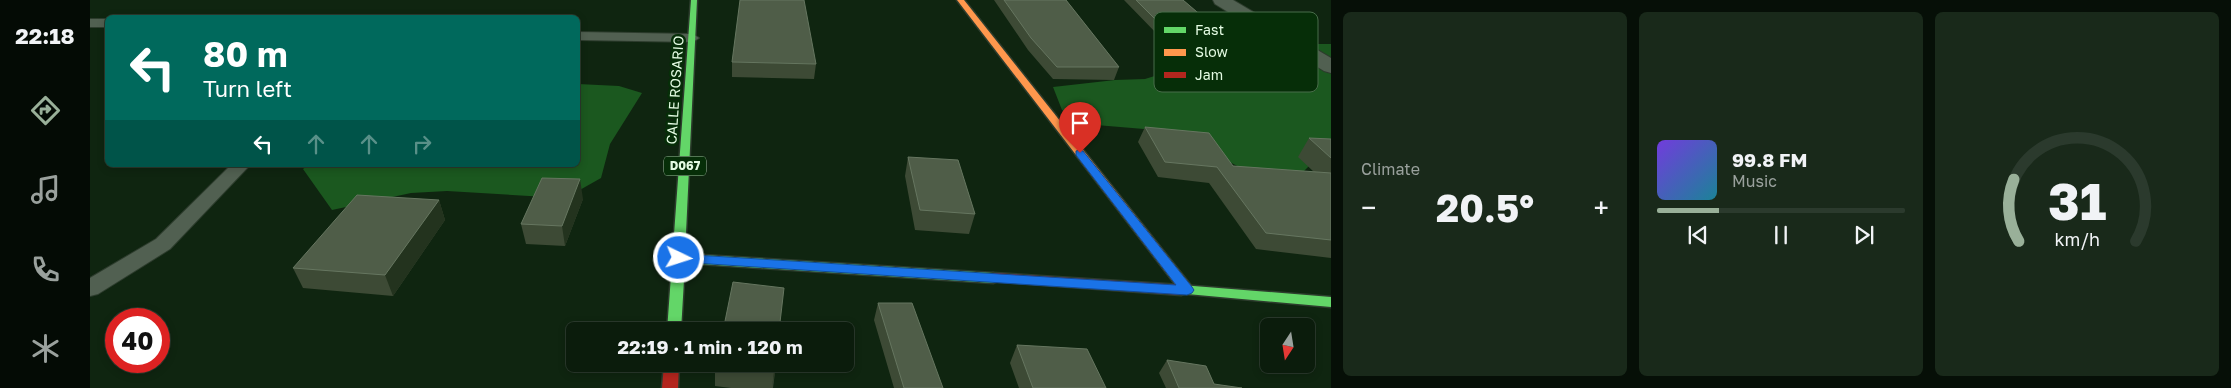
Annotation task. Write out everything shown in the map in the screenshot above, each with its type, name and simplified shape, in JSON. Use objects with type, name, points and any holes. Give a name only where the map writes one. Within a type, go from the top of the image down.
[{"type":"street","name":"CALLE ROSARIO","points":[[675,322],[694,0]]},
{"type":"street","points":[[960,0],[1187,290]]},
{"type":"street","points":[[1221,0],[1241,12]]},
{"type":"street","points":[[1318,59],[1331,67]]},
{"type":"street","points":[[679,258],[1187,290],[1331,302]]},
{"type":"street","points":[[670,388],[671,372]]},
{"type":"lane","points":[[90,23],[105,23]]},
{"type":"lane","points":[[580,36],[693,38]]},
{"type":"lane","points":[[90,288],[163,244],[240,167]]},
{"type":"green space","points":[[1318,44],[1331,44],[1331,158],[1315,160],[1294,181],[1259,177],[1202,148],[1144,129],[1084,124],[1062,110],[1053,87],[1115,80],[1145,79],[1154,76],[1154,92],[1318,92]]},
{"type":"green space","points":[[580,84],[619,86],[642,93],[610,144],[601,178],[578,191],[546,197],[447,191],[411,193],[332,210],[303,169],[306,167],[580,167]]},
{"type":"building","points":[[740,0],[804,0],[816,64],[732,62]]},
{"type":"building","points":[[1004,0],[1066,0],[1119,67],[1057,67],[1031,38]]},
{"type":"building","points":[[1136,0],[1183,0],[1197,12],[1154,12],[1154,18]]},
{"type":"building","points":[[1145,127],[1209,133],[1233,166],[1331,173],[1331,240],[1266,233],[1217,167],[1165,162]]},
{"type":"building","points":[[1309,138],[1331,139],[1331,158]]},
{"type":"building","points":[[908,157],[958,160],[975,214],[920,210]]},
{"type":"building","points":[[542,178],[580,179],[562,226],[521,224]]},
{"type":"building","points":[[357,195],[439,200],[385,275],[293,268]]},
{"type":"building","points":[[733,282],[784,288],[780,322],[725,322]]},
{"type":"building","points":[[878,303],[912,303],[943,388],[904,388]]},
{"type":"building","points":[[1017,345],[1087,349],[1106,388],[1033,388]]},
{"type":"building","points":[[1167,360],[1206,366],[1214,384],[1242,388],[1179,388]]},
{"type":"traffic: fast","points":[[675,322],[694,0]]},
{"type":"traffic: fast","points":[[679,258],[993,278]]},
{"type":"traffic: fast","points":[[1181,290],[1331,302]]},
{"type":"traffic: slow","points":[[960,0],[1187,290]]},
{"type":"traffic: jam","points":[[993,278],[1181,290]]},
{"type":"traffic: jam","points":[[670,388],[671,372]]},
{"type":"route","points":[[679,258],[1187,290],[1080,153]]}]
